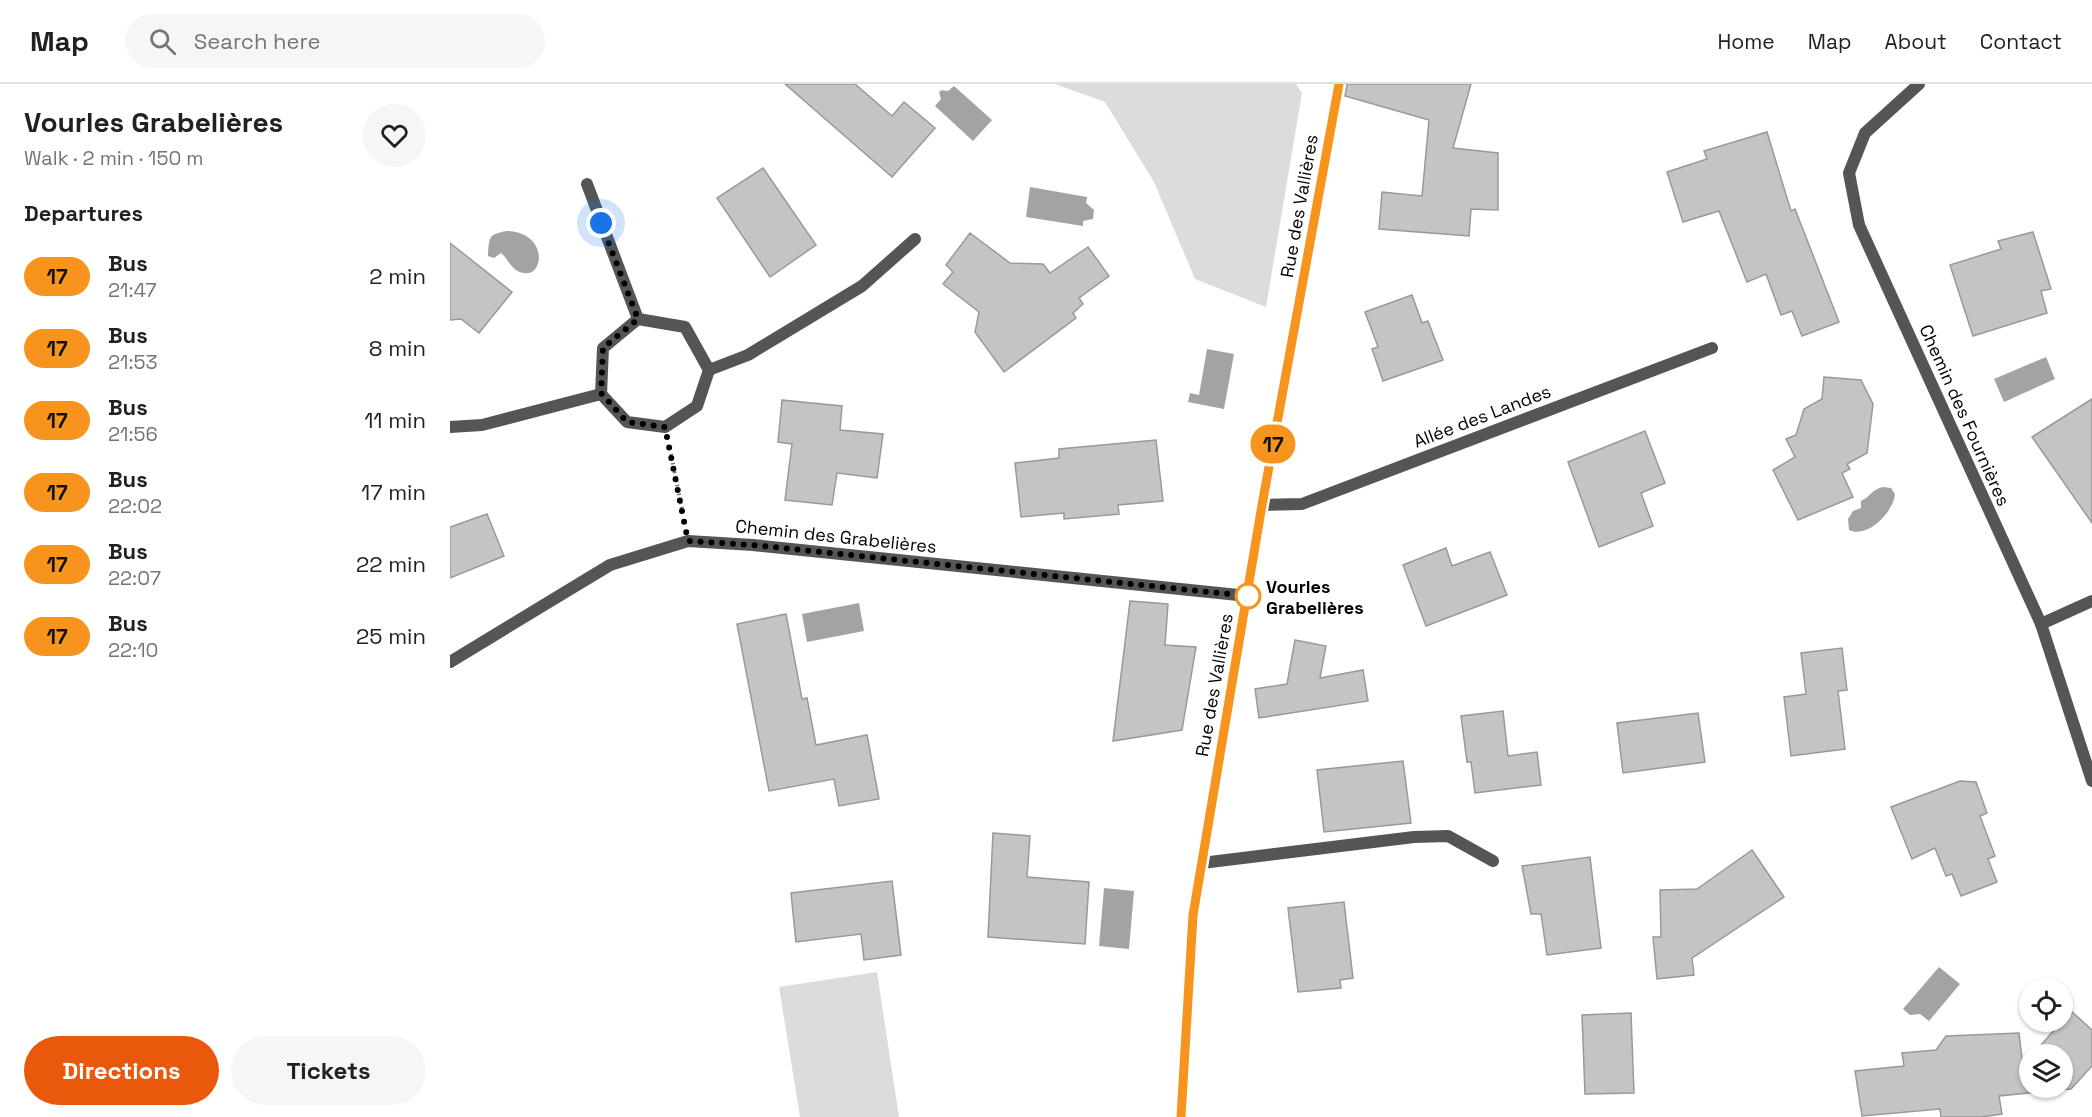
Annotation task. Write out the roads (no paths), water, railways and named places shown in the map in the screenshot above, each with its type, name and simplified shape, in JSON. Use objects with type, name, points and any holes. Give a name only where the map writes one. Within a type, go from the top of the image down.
[{"type":"street","name":"Rue des Vallières","points":[[1181,1117],[1193,915],[1262,505],[1339,84]]},
{"type":"street","name":"Chemin des Fournières","points":[[1919,84],[1865,133],[1849,173],[1859,225],[2041,624],[2092,781]]},
{"type":"street","points":[[587,184],[638,319]]},
{"type":"street","points":[[709,370],[748,355],[862,286],[915,239]]},
{"type":"street","points":[[638,319],[685,327],[709,370],[697,406],[665,427],[627,422],[601,393],[603,348],[638,319]]},
{"type":"street","name":"Allée des Landes","points":[[1262,505],[1302,504],[1712,348]]},
{"type":"street","points":[[450,427],[482,425],[601,393]]},
{"type":"street","name":"Chemin des Grabelières","points":[[450,662],[610,565],[688,541],[753,545],[1248,596]]},
{"type":"street","points":[[2041,624],[2092,601]]},
{"type":"street","points":[[1202,862],[1414,837],[1448,836],[1493,861]]},
{"type":"place","name":"Vourles Grabelières","points":[[1248,596]]}]
